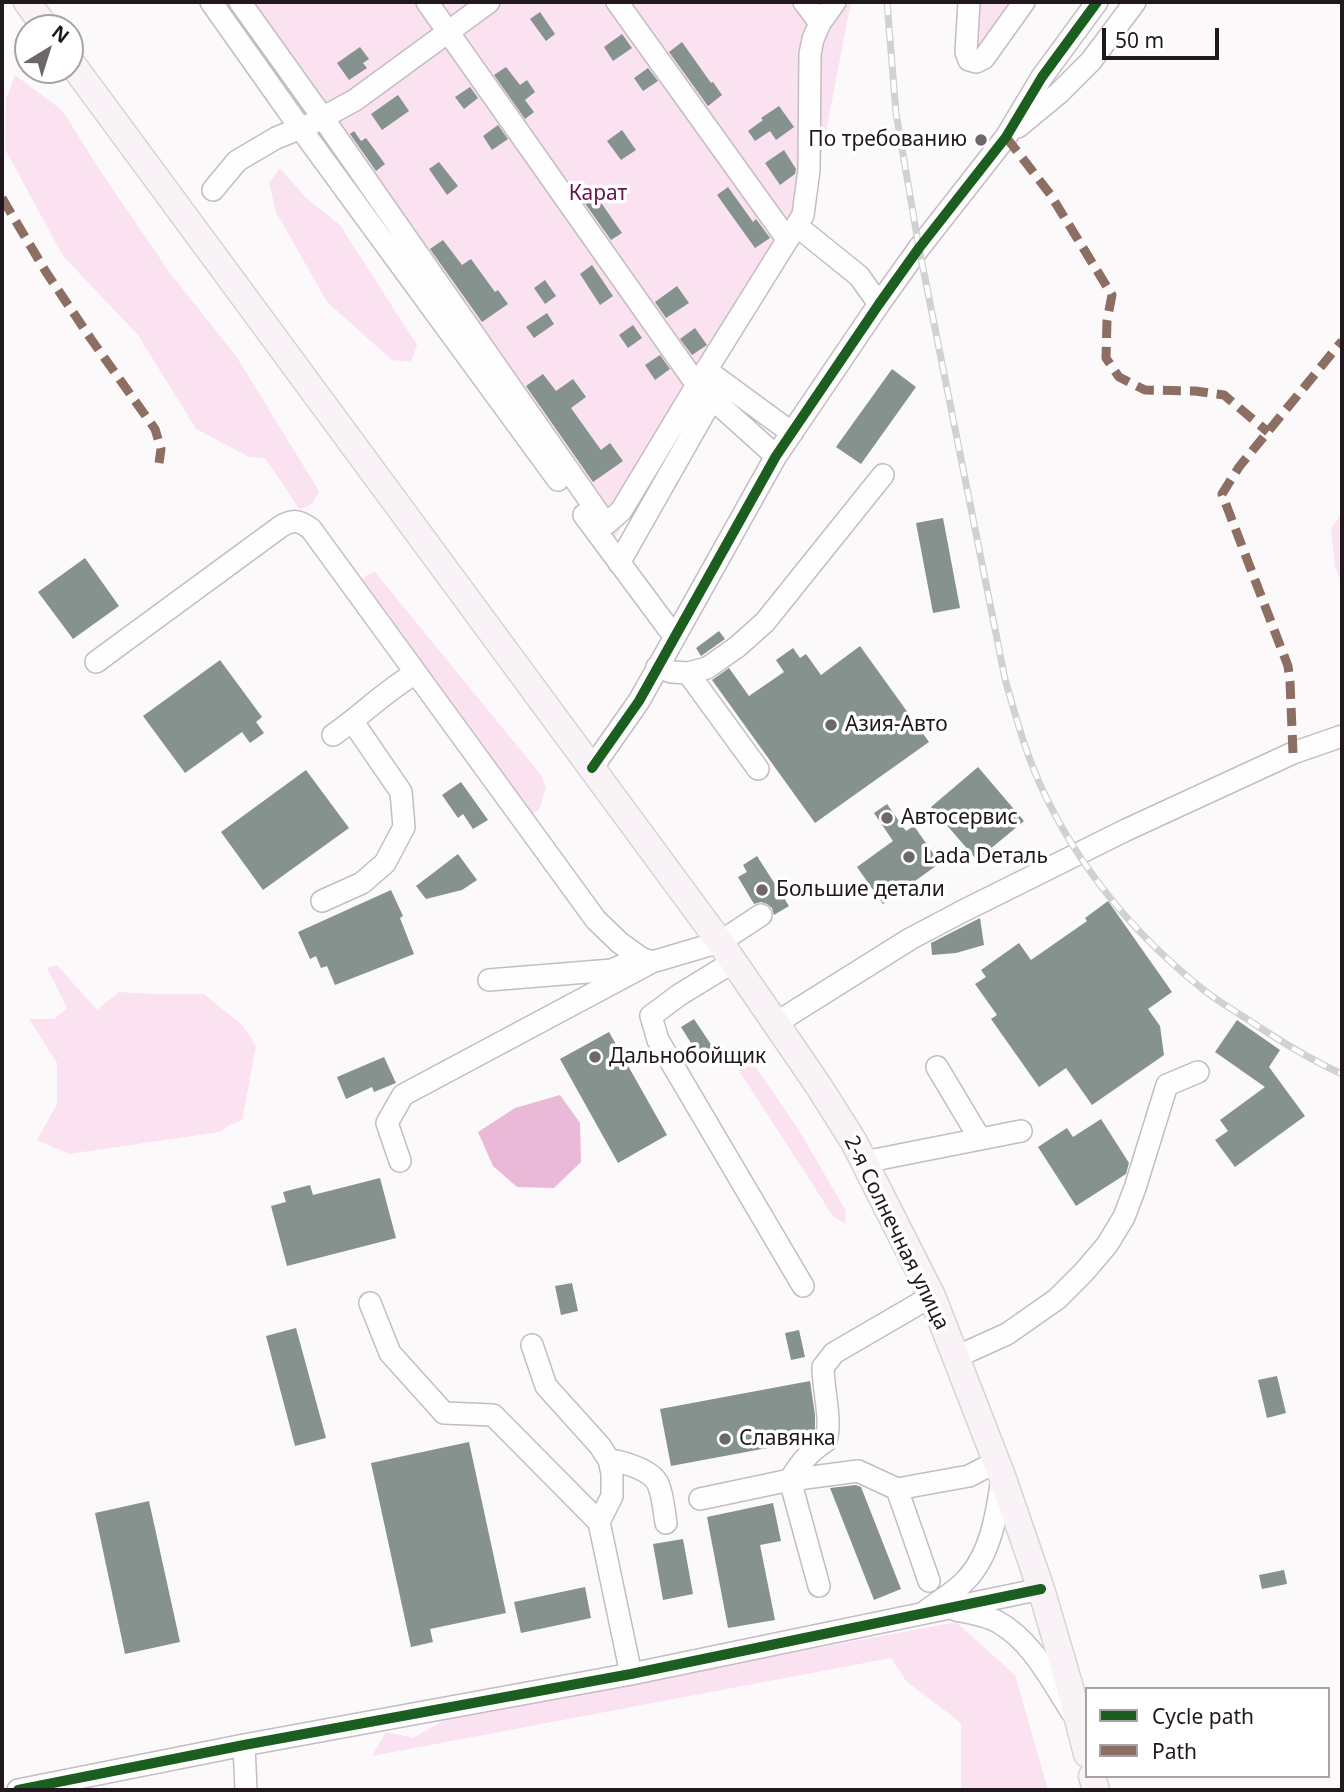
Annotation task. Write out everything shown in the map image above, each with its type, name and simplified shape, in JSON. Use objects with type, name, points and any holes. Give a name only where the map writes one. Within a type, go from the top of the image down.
[{"type":"main road","name":"2-я Солнечная улица","points":[[84,80],[592,768],[726,952],[818,1085],[864,1162],[932,1296],[999,1469],[1041,1589],[1085,1746]]},
{"type":"street","points":[[211,2],[301,129],[674,636]]},
{"type":"street","points":[[240,2],[606,523],[621,511],[705,385]]},
{"type":"street","points":[[427,2],[705,385],[776,456]]},
{"type":"street","points":[[213,190],[237,161],[276,138],[301,129],[355,100],[489,2]]},
{"type":"street","points":[[617,2],[792,232],[859,276],[879,304]]},
{"type":"street","points":[[804,2],[820,23]]},
{"type":"street","points":[[619,563],[705,385],[803,215],[809,170],[810,54],[820,23],[835,2]]},
{"type":"street","points":[[969,2],[967,52],[970,60],[976,62],[984,58],[1024,2]]},
{"type":"street","points":[[592,768],[639,701],[776,456],[879,304],[1006,137],[1042,77],[1097,2]]},
{"type":"street","points":[[1006,137],[1059,93],[1091,61],[1135,2]]},
{"type":"street","points":[[705,385],[792,433]]},
{"type":"street","points":[[657,667],[688,673],[707,668],[737,648],[765,622],[883,475]]},
{"type":"street","points":[[96,662],[291,521],[301,521],[311,529],[596,920],[620,943],[646,960]]},
{"type":"street","points":[[333,736],[399,683],[416,673]]},
{"type":"street","points":[[688,673],[758,769]]},
{"type":"street","points":[[322,901],[362,883],[385,863],[404,827],[401,792],[353,722]]},
{"type":"street","points":[[776,1023],[910,939],[961,912],[1126,830],[1293,753],[1342,736]]},
{"type":"street","points":[[761,915],[680,995],[651,1016],[657,1040],[803,1286]]},
{"type":"street","points":[[489,980],[612,970],[646,960],[726,952]]},
{"type":"street","points":[[400,1161],[387,1123],[402,1095],[646,960]]},
{"type":"street","points":[[937,1067],[980,1139]]},
{"type":"street","points":[[956,1357],[1007,1334],[1056,1299],[1084,1272],[1107,1244],[1124,1217],[1167,1085],[1198,1072]]},
{"type":"street","points":[[864,1162],[1021,1131]]},
{"type":"street","points":[[819,1586],[790,1480],[800,1462],[826,1441],[829,1430],[822,1367],[834,1353],[932,1296]]},
{"type":"street","points":[[370,1303],[390,1353],[444,1413],[493,1415],[599,1522],[631,1674]]},
{"type":"street","points":[[532,1345],[546,1386],[600,1446],[609,1460],[612,1496],[599,1522]]},
{"type":"street","points":[[609,1460],[624,1462],[646,1472],[658,1482],[666,1523]]},
{"type":"street","points":[[700,1499],[790,1480],[858,1471],[897,1489],[999,1469],[999,1502],[987,1547],[978,1564],[966,1580],[921,1615]]},
{"type":"street","points":[[897,1489],[929,1581]]},
{"type":"street","points":[[18,1790],[244,1745],[631,1674],[1041,1589]]},
{"type":"street","points":[[950,1609],[979,1615],[1011,1631],[1026,1645],[1047,1673],[1079,1723]]},
{"type":"street","points":[[244,1745],[246,1790]]},
{"type":"green space","name":"Карат","points":[[226,2],[851,2],[808,231],[786,255],[613,541],[598,528]]},
{"type":"green space","points":[[961,2],[1031,2],[971,71]]},
{"type":"green space","points":[[14,78],[14,84],[27,84],[62,110],[170,273],[236,356],[319,491],[313,503],[300,510],[265,458],[249,457],[196,429],[138,335],[63,256],[5,149],[6,99]]},
{"type":"green space","points":[[280,168],[305,197],[340,225],[417,345],[411,362],[392,360],[327,302],[276,212],[269,183]]},
{"type":"green space","points":[[1342,514],[1342,584],[1335,567],[1331,528]]},
{"type":"green space","points":[[375,572],[541,775],[546,787],[539,810],[526,817],[361,590],[365,576]]},
{"type":"green space","points":[[57,965],[97,1010],[119,992],[204,994],[243,1026],[256,1046],[242,1120],[220,1132],[69,1154],[37,1140],[57,1104],[57,1063],[29,1019],[54,1019],[67,1008],[47,968]]},
{"type":"green space","points":[[745,1060],[757,1069],[797,1127],[846,1211],[845,1224],[833,1216],[738,1069]]},
{"type":"green space","points":[[956,1622],[1015,1675],[1048,1790],[961,1790],[961,1723],[906,1681],[891,1658],[372,1756],[386,1732],[413,1738],[450,1717]]},
{"type":"shaded area","points":[[560,1095],[580,1123],[581,1162],[554,1188],[517,1187],[493,1166],[478,1132],[515,1108]]},
{"type":"building","points":[[540,12],[555,34],[546,41],[530,19]]},
{"type":"building","points":[[622,34],[632,48],[613,61],[604,47]]},
{"type":"building","points":[[682,42],[722,95],[708,106],[669,52]]},
{"type":"building","points":[[360,47],[369,59],[363,63],[367,68],[349,80],[337,63]]},
{"type":"building","points":[[506,67],[520,85],[527,80],[535,92],[525,100],[534,112],[525,119],[494,75]]},
{"type":"building","points":[[648,68],[658,81],[643,91],[634,78]]},
{"type":"building","points":[[470,87],[478,98],[464,109],[455,97]]},
{"type":"building","points":[[398,95],[409,111],[382,130],[371,114]]},
{"type":"building","points":[[779,106],[794,127],[776,140],[770,131],[755,141],[748,131]]},
{"type":"building","points":[[498,125],[508,139],[492,150],[483,136]]},
{"type":"building","points":[[622,130],[636,150],[621,160],[607,141]]},
{"type":"building","points":[[354,131],[361,141],[366,138],[385,164],[376,171],[350,134]]},
{"type":"building","points":[[784,150],[796,169],[795,174],[780,185],[765,163]]},
{"type":"building","points":[[439,162],[458,186],[447,195],[429,169]]},
{"type":"building","points":[[728,187],[753,222],[756,219],[770,238],[755,248],[717,195]]},
{"type":"building","points":[[595,194],[622,233],[611,240],[584,202]]},
{"type":"building","points":[[443,240],[462,265],[471,259],[495,292],[498,290],[508,304],[482,322],[430,249]]},
{"type":"building","points":[[592,265],[613,296],[600,305],[580,274]]},
{"type":"building","points":[[545,280],[556,296],[545,304],[534,288]]},
{"type":"building","points":[[677,286],[689,303],[666,318],[655,302]]},
{"type":"building","points":[[547,313],[554,324],[534,338],[526,327]]},
{"type":"building","points":[[633,325],[642,338],[628,348],[619,335]]},
{"type":"building","points":[[695,328],[707,345],[692,355],[680,339]]},
{"type":"building","points":[[660,355],[670,369],[655,380],[645,365]]},
{"type":"building","points":[[892,369],[916,387],[861,464],[836,447]]},
{"type":"building","points":[[543,374],[556,391],[573,379],[586,397],[571,408],[601,450],[610,443],[623,461],[593,482],[526,386]]},
{"type":"building","points":[[943,518],[960,608],[933,613],[916,523]]},
{"type":"building","points":[[85,558],[119,606],[73,639],[38,592]]},
{"type":"building","points":[[719,631],[725,639],[701,656],[696,648]]},
{"type":"building","name":"Азия-Авто","points":[[860,646],[929,742],[815,823],[712,680],[729,668],[749,696],[784,672],[776,660],[793,648],[800,658],[806,654],[821,675]]},
{"type":"building","points":[[220,660],[262,717],[256,722],[264,733],[250,743],[242,732],[185,773],[143,716]]},
{"type":"building","points":[[978,767],[1024,821],[977,860],[931,807]]},
{"type":"building","points":[[306,770],[349,828],[263,890],[221,832]]},
{"type":"building","points":[[461,782],[488,820],[473,829],[463,814],[458,818],[442,795]]},
{"type":"building","points":[[887,804],[906,831],[914,826],[940,863],[883,904],[857,867],[893,841],[874,813]]},
{"type":"building","points":[[458,854],[477,880],[462,890],[426,899],[416,886]]},
{"type":"building","points":[[757,856],[789,906],[774,915],[767,904],[754,904],[738,877],[747,872],[743,865]]},
{"type":"building","points":[[391,890],[403,916],[400,918],[414,954],[335,985],[327,966],[321,968],[316,956],[310,959],[298,932]]},
{"type":"building","points":[[1108,901],[1172,992],[1148,1009],[1160,1026],[1164,1055],[1092,1105],[1066,1068],[1039,1087],[991,1019],[997,1015],[975,984],[986,977],[981,970],[1019,943],[1031,960],[1087,921],[1085,918]]},
{"type":"building","points":[[980,918],[984,945],[956,953],[932,955],[931,943]]},
{"type":"building","points":[[694,1019],[718,1055],[704,1064],[681,1027]]},
{"type":"building","points":[[1237,1020],[1280,1050],[1269,1067],[1305,1116],[1235,1167],[1215,1140],[1228,1131],[1220,1120],[1265,1087],[1215,1052]]},
{"type":"building","points":[[609,1032],[667,1135],[618,1163],[560,1059]]},
{"type":"building","points":[[384,1057],[396,1083],[374,1092],[372,1087],[346,1099],[337,1077]]},
{"type":"building","points":[[1101,1119],[1129,1163],[1126,1174],[1076,1206],[1038,1147],[1067,1128],[1073,1137]]},
{"type":"building","points":[[380,1178],[396,1238],[287,1266],[271,1206],[286,1202],[283,1192],[310,1185],[313,1195]]},
{"type":"building","points":[[572,1283],[578,1311],[561,1315],[555,1286]]},
{"type":"building","points":[[296,1328],[326,1438],[295,1446],[266,1336]]},
{"type":"building","points":[[799,1330],[805,1357],[791,1360],[785,1333]]},
{"type":"building","points":[[1277,1376],[1286,1413],[1267,1418],[1258,1380]]},
{"type":"building","points":[[810,1381],[815,1431],[805,1441],[671,1466],[660,1409]]},
{"type":"building","points":[[469,1442],[506,1613],[430,1629],[433,1642],[411,1647],[371,1463]]},
{"type":"building","points":[[856,1485],[861,1487],[901,1589],[874,1600],[830,1488]]},
{"type":"building","points":[[149,1501],[180,1642],[125,1654],[95,1513]]},
{"type":"building","points":[[773,1503],[781,1541],[760,1545],[775,1620],[728,1628],[707,1517]]},
{"type":"building","points":[[683,1539],[693,1594],[663,1600],[653,1544]]},
{"type":"building","points":[[1284,1570],[1287,1584],[1262,1589],[1259,1575]]},
{"type":"building","points":[[585,1587],[591,1618],[521,1633],[514,1602]]},
{"type":"railway","points":[[887,2],[896,113],[919,248],[1005,679],[1022,738],[1039,781],[1076,851],[1094,877],[1157,949],[1216,999],[1295,1049],[1342,1074]]},
{"type":"marked path","points":[[1006,137],[1050,194],[1112,295],[1107,321],[1106,358],[1119,377],[1145,390],[1195,391],[1224,395],[1268,432]]},
{"type":"marked path","points":[[2,198],[46,272],[155,429],[161,449],[159,463]]},
{"type":"marked path","points":[[1293,753],[1288,666],[1222,494],[1239,467],[1342,341]]},
{"type":"cycle path","points":[[592,768],[639,701],[776,456],[879,304],[1006,137],[1042,77],[1097,2]]},
{"type":"cycle path","points":[[18,1790],[244,1745],[631,1674],[1041,1589]]},
{"type":"place","name":"По требованию","points":[[981,140]]},
{"type":"place","name":"Азия-Авто","points":[[831,725]]},
{"type":"place","name":"Автосервис","points":[[887,818]]},
{"type":"place","name":"Lada Dеталь","points":[[909,857]]},
{"type":"place","name":"Большие детали","points":[[762,890]]},
{"type":"place","name":"Дальнобойщик","points":[[595,1057]]},
{"type":"place","name":"Славянка","points":[[725,1439]]}]
